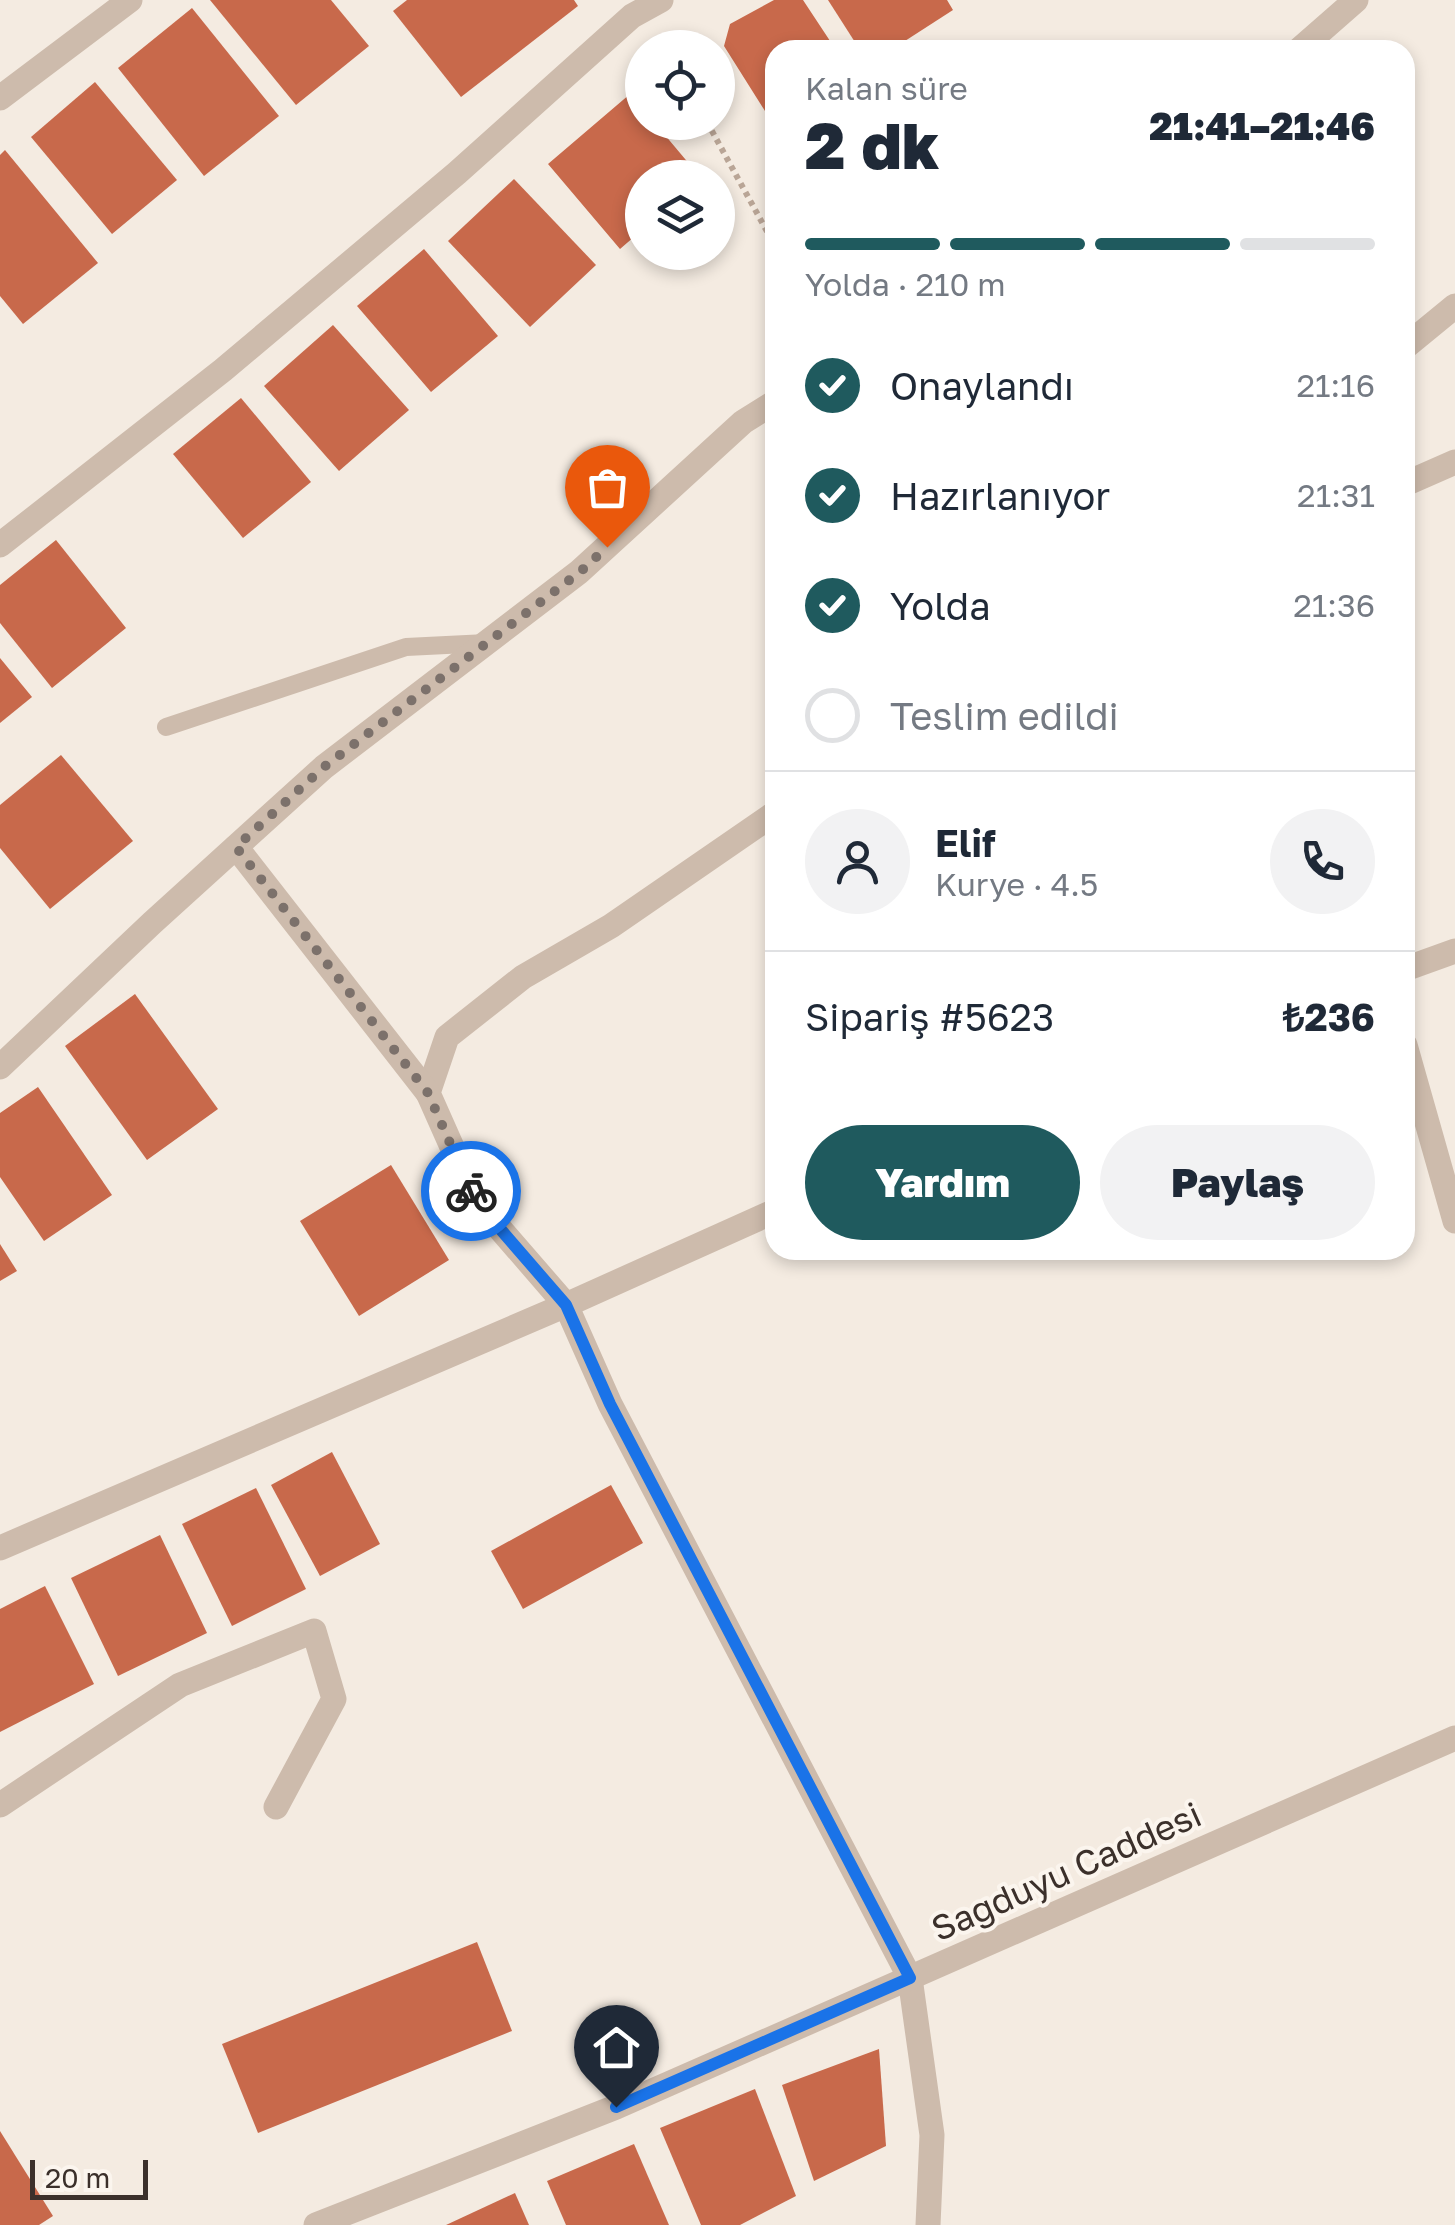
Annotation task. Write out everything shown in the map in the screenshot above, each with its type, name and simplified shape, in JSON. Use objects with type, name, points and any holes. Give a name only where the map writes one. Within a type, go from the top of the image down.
[{"type":"street","points":[[0,98],[130,0]]},
{"type":"street","points":[[0,546],[224,370],[456,173],[627,8],[661,0]]},
{"type":"street","points":[[1310,40],[1356,0]]},
{"type":"street","points":[[1415,339],[1455,306]]},
{"type":"street","points":[[0,1067],[324,767],[580,572],[742,422],[765,408]]},
{"type":"street","points":[[1415,480],[1455,462]]},
{"type":"street","points":[[428,1093],[447,1037],[522,977],[611,926],[765,820]]},
{"type":"street","points":[[236,847],[428,1093],[476,1201],[566,1305],[610,1404],[910,1978],[932,2135],[928,2225]]},
{"type":"street","points":[[1415,965],[1455,951]]},
{"type":"street","points":[[1415,1079],[1455,1220]]},
{"type":"street","points":[[0,1548],[765,1215]]},
{"type":"street","points":[[0,1804],[180,1684],[314,1632],[334,1699],[276,1806]]},
{"type":"street","name":"Sağduyu Caddesi","points":[[316,2225],[616,2107],[1455,1738]]},
{"type":"lane","points":[[166,727],[406,647],[487,642]]},
{"type":"path","points":[[717,140],[765,228]]},
{"type":"building","points":[[210,0],[331,0],[369,46],[296,105]]},
{"type":"building","points":[[407,0],[574,0],[578,6],[461,97],[393,11]]},
{"type":"building","points":[[774,0],[803,0],[829,40],[765,40],[765,111],[735,63],[735,30],[728,30],[730,24]]},
{"type":"building","points":[[828,0],[947,0],[953,10],[906,40],[854,40]]},
{"type":"building","points":[[192,8],[279,116],[204,176],[118,68]]},
{"type":"building","points":[[95,82],[177,180],[112,234],[31,137]]},
{"type":"building","points":[[625,98],[625,140],[669,140],[686,160],[625,160],[625,245],[620,249],[548,164]]},
{"type":"building","points":[[5,150],[98,263],[23,324],[0,296],[0,155]]},
{"type":"building","points":[[514,179],[596,265],[530,327],[448,241]]},
{"type":"building","points":[[424,249],[498,336],[431,392],[357,306]]},
{"type":"building","points":[[333,325],[409,410],[339,471],[264,386]]},
{"type":"building","points":[[241,398],[311,482],[243,538],[173,454]]},
{"type":"building","points":[[56,540],[126,628],[52,688],[0,623],[0,585]]},
{"type":"building","points":[[0,658],[32,697],[0,723]]},
{"type":"building","points":[[61,755],[133,841],[50,909],[0,848],[0,805]]},
{"type":"building","points":[[135,994],[218,1109],[147,1160],[65,1046]]},
{"type":"building","points":[[38,1087],[112,1195],[44,1241],[0,1177],[0,1113]]},
{"type":"building","points":[[391,1165],[449,1260],[359,1316],[300,1221]]},
{"type":"building","points":[[0,1244],[17,1271],[0,1281]]},
{"type":"building","points":[[332,1452],[380,1544],[320,1576],[271,1485]]},
{"type":"building","points":[[611,1485],[643,1543],[523,1609],[491,1551]]},
{"type":"building","points":[[256,1488],[306,1589],[232,1626],[182,1524]]},
{"type":"building","points":[[160,1535],[207,1633],[118,1676],[71,1578]]},
{"type":"building","points":[[45,1586],[94,1684],[0,1732],[0,1609]]},
{"type":"building","points":[[477,1942],[512,2031],[258,2133],[222,2044]]},
{"type":"building","points":[[879,2049],[886,2146],[814,2181],[782,2085]]},
{"type":"building","points":[[755,2089],[796,2196],[740,2225],[701,2225],[660,2128]]},
{"type":"building","points":[[0,2131],[53,2216],[39,2225],[0,2225]]},
{"type":"building","points":[[634,2144],[669,2225],[566,2225],[547,2181]]},
{"type":"building","points":[[515,2193],[529,2225],[446,2225]]},
{"type":"way so far","points":[[471,1191],[428,1093],[236,847],[324,767],[580,572],[607,547]]},
{"type":"route","points":[[471,1191],[566,1305],[610,1404],[910,1978],[616,2107]]}]
